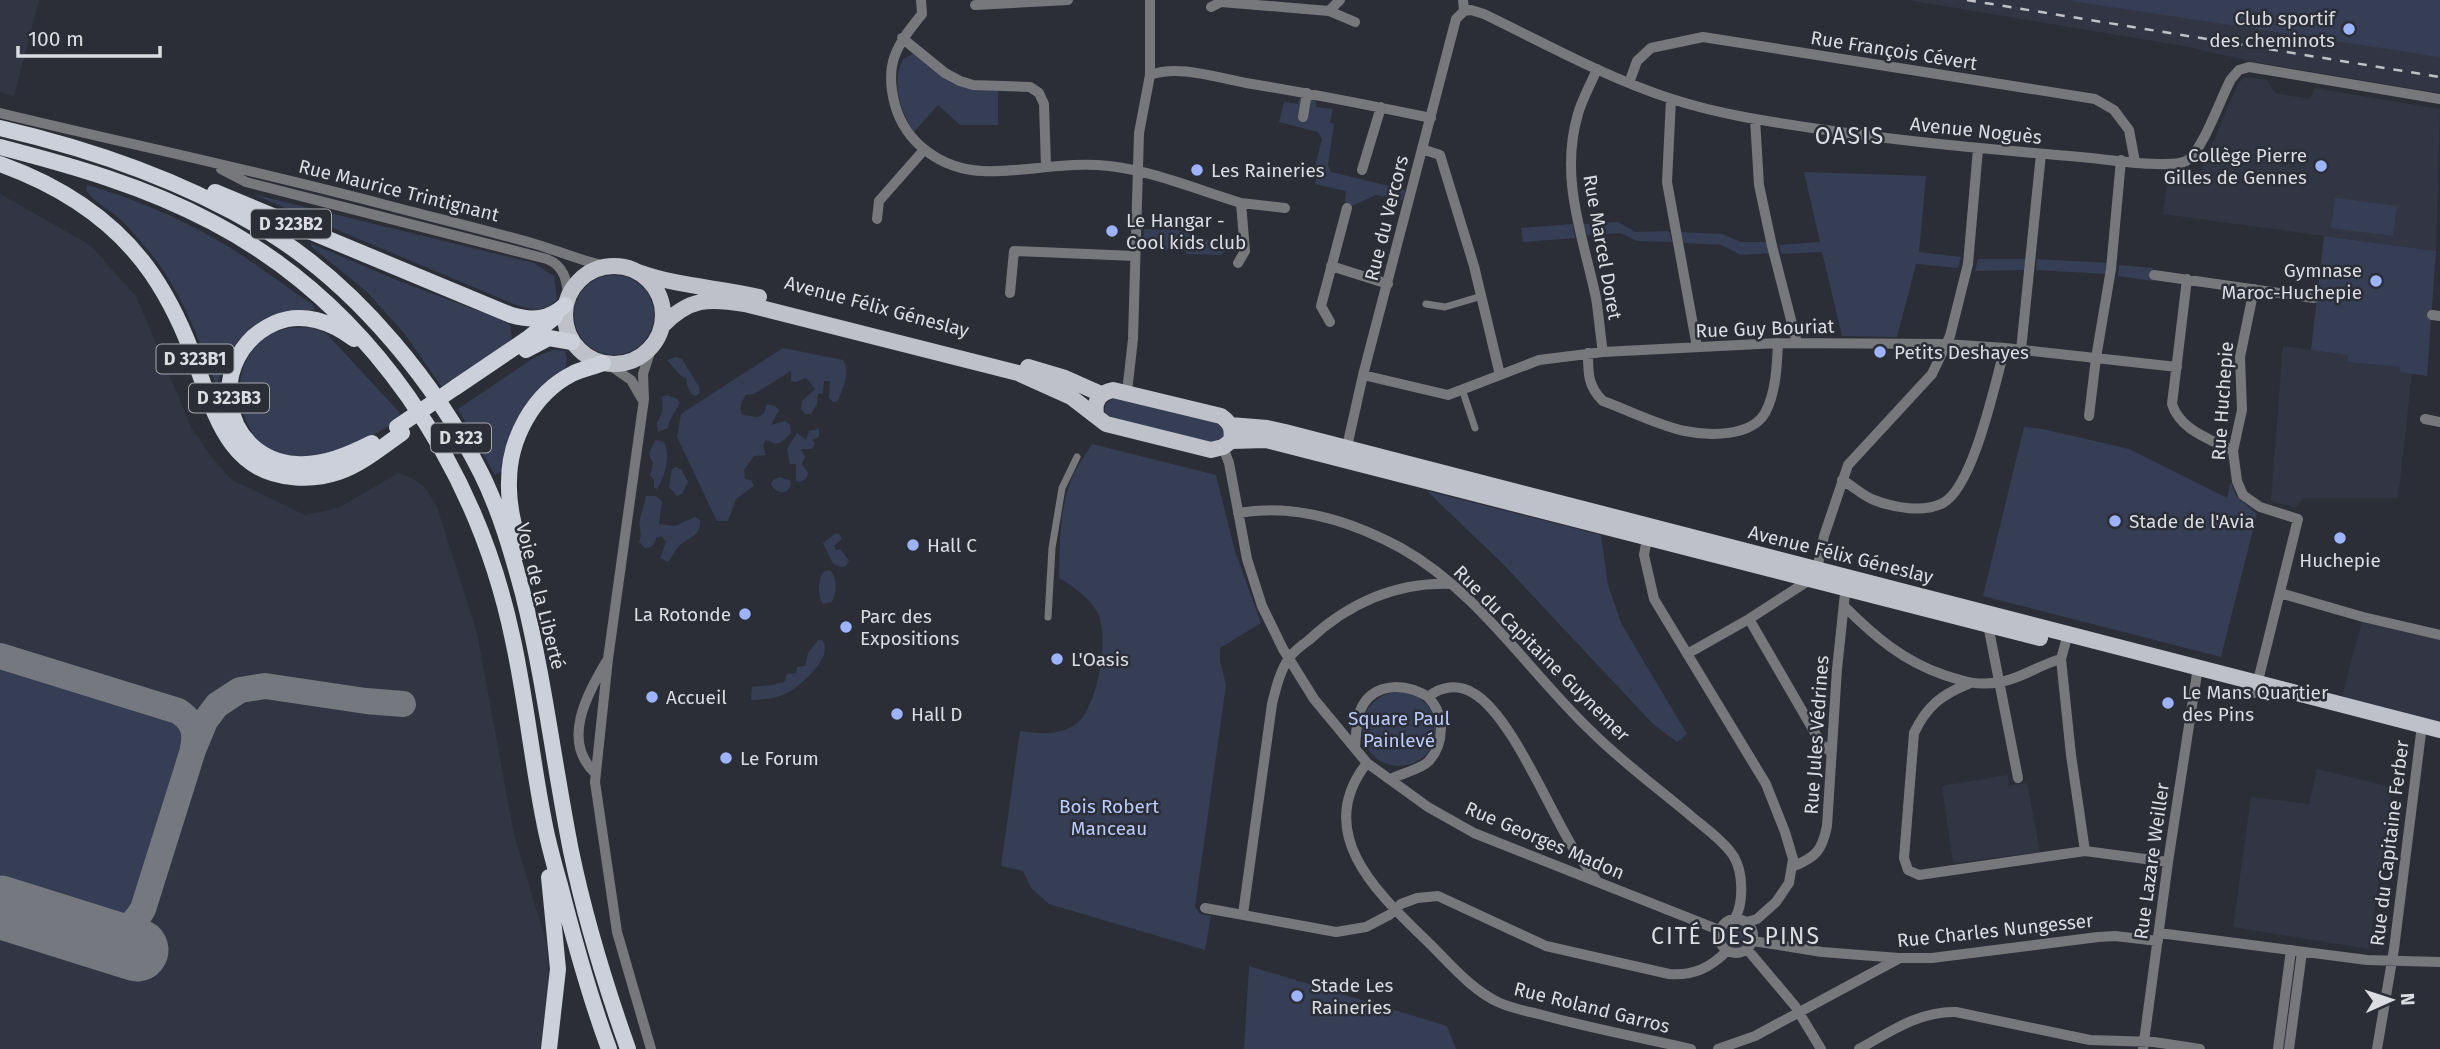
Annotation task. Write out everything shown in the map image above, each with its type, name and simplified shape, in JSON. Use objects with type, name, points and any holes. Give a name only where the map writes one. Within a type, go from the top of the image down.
[{"type":"highway","name":"Voie de la Liberté","points":[[5,129],[143,172],[230,210],[294,250],[362,309],[414,369],[462,439],[482,474],[523,594],[581,894],[600,965],[628,1049]]},
{"type":"highway","name":"D 323B2","points":[[5,129],[63,139],[166,172],[511,315],[538,319],[555,313],[567,300]]},
{"type":"highway","name":"Voie de la Liberté","points":[[0,147],[92,171],[151,193],[251,244],[321,298],[350,326],[410,399],[463,488],[487,546],[513,641],[544,822],[575,942],[609,1049]]},
{"type":"highway","name":"D 323B1","points":[[0,164],[43,181],[68,195],[103,220],[133,249],[174,310],[217,419],[227,438],[246,460],[284,477],[326,475],[360,461],[400,430]]},
{"type":"highway","points":[[458,391],[555,318],[567,300]]},
{"type":"highway","name":"D 323B3","points":[[379,359],[331,324],[302,317],[281,320],[253,336],[236,357],[229,383],[230,405],[239,429],[254,447],[270,457],[293,464],[317,464],[344,456],[400,430]]},
{"type":"highway","points":[[400,430],[541,341],[557,338],[572,342]]},
{"type":"highway","points":[[544,696],[539,637],[509,498],[510,468],[521,429],[537,404],[571,374],[606,363]]},
{"type":"highway","points":[[544,822],[558,969],[549,1049]]},
{"type":"main road","points":[[606,266],[622,266],[638,272],[650,282],[659,295],[663,311],[662,326],[652,346],[639,357],[624,363],[606,363],[591,359],[572,342],[564,318],[567,300],[577,282],[590,271],[606,266]]},
{"type":"main road","name":"Avenue Félix Géneslay","points":[[638,272],[672,283],[730,290],[840,317],[1054,374],[1101,394]]},
{"type":"main road","name":"Avenue Félix Géneslay","points":[[662,326],[693,303],[712,300],[745,304],[1018,373],[1057,389],[1106,424],[1151,436],[1211,450],[1228,438],[1267,428],[1345,454],[1990,620],[2065,646],[2197,673],[2434,731]]},
{"type":"main road","points":[[1097,415],[1097,400],[1101,394],[1113,390],[1127,392],[1221,416],[1228,438]]},
{"type":"street","points":[[921,0],[922,14],[898,44],[889,82],[900,121],[923,151],[954,166],[982,171],[1085,163],[1138,171],[1241,203],[1285,208]]},
{"type":"street","points":[[975,5],[1068,0]]},
{"type":"street","points":[[1127,392],[1133,339],[1139,133],[1150,75],[1150,0]]},
{"type":"street","points":[[1329,11],[1340,0]]},
{"type":"street","points":[[1454,0],[1464,5]]},
{"type":"street","points":[[1211,7],[1221,2],[1329,11],[1355,22]]},
{"type":"street","name":"Avenue Noguès","points":[[1464,5],[1629,83],[1717,112],[1850,134],[1978,149],[2135,162],[2184,162],[2196,152],[2231,79],[2249,66],[2440,99]]},
{"type":"street","name":"Rue du Vercors","points":[[1345,454],[1456,19],[1464,5]]},
{"type":"street","name":"Rue François Cévert","points":[[1629,83],[1637,61],[1651,48],[1703,37],[2095,99],[2115,110],[2129,130],[2135,162]]},
{"type":"street","points":[[902,38],[945,73],[960,81],[973,85],[1030,87],[1039,93],[1044,104],[1046,166]]},
{"type":"street","name":"Rue Marcel Doret","points":[[1597,69],[1578,113],[1571,150],[1570,187],[1596,299],[1603,352]]},
{"type":"street","points":[[1150,75],[1158,72],[1184,72],[1430,118]]},
{"type":"street","points":[[1303,117],[1307,93]]},
{"type":"street","points":[[1671,99],[1667,183],[1697,347]]},
{"type":"street","points":[[1362,170],[1381,107]]},
{"type":"street","name":"Rue Maurice Trintignant","points":[[0,113],[330,190],[499,234],[581,261],[606,266]]},
{"type":"street","points":[[1755,119],[1759,184],[1797,343]]},
{"type":"street","points":[[1422,149],[1440,155],[1482,296],[1500,374]]},
{"type":"street","points":[[1687,654],[1749,619],[1814,574],[1848,465],[1932,374],[1946,344],[1968,264],[1978,149]]},
{"type":"street","points":[[877,219],[880,201],[923,151]]},
{"type":"street","points":[[2021,350],[2040,154]]},
{"type":"street","name":"Rue Maurice Trintignant","points":[[181,157],[223,169],[246,182],[547,259],[554,262],[563,273],[567,300]]},
{"type":"street","points":[[2089,416],[2110,269],[2121,160]]},
{"type":"street","points":[[1238,263],[1245,251],[1241,203]]},
{"type":"street","points":[[1330,322],[1321,306],[1347,208]]},
{"type":"street","points":[[1010,293],[1014,251],[1135,256]]},
{"type":"street","points":[[1331,266],[1388,284]]},
{"type":"street","points":[[2154,275],[2314,298]]},
{"type":"street","points":[[2187,279],[2172,404],[2176,416],[2185,426],[2233,451]]},
{"type":"street","name":"Rue Huchepie","points":[[2254,289],[2241,357],[2242,410],[2233,451],[2237,481],[2243,495],[2260,507],[2298,519],[2256,688]]},
{"type":"street","points":[[1426,304],[1444,307],[1482,296]]},
{"type":"street","points":[[1587,353],[1588,375],[1593,392],[1603,401],[1685,431],[1723,433],[1752,427],[1765,413],[1775,381],[1778,343]]},
{"type":"street","name":"Rue Guy Bouriat","points":[[1363,375],[1448,395],[1539,360],[1587,353],[1778,343],[1946,344],[2176,367]]},
{"type":"street","points":[[651,1049],[617,932],[595,791],[595,773],[643,407],[643,374],[652,346]]},
{"type":"street","points":[[1842,480],[1874,500],[1913,510],[1943,503],[1960,487],[1977,444],[2005,348]]},
{"type":"street","points":[[606,363],[632,380],[643,407]]},
{"type":"street","points":[[1462,389],[1475,428]]},
{"type":"street","points":[[2425,419],[2440,422]]},
{"type":"street","points":[[1228,438],[1229,463],[1247,559],[1262,606],[1289,659],[1314,699],[1367,763]]},
{"type":"street","points":[[1048,617],[1052,548],[1062,488],[1077,457]]},
{"type":"street","name":"Rue du Capitaine Guynemer","points":[[1238,513],[1279,509],[1306,512],[1339,521],[1400,548],[1433,569],[1469,601],[1591,732],[1711,832],[1735,858],[1742,889],[1740,911],[1735,918]]},
{"type":"street","points":[[1648,531],[1644,555],[1654,599],[1766,784],[1793,859],[1789,883],[1776,902],[1757,919],[1747,922],[1735,918],[1725,922],[1720,930],[1719,940],[1727,951],[1741,953],[1750,945],[1753,932],[1747,922]]},
{"type":"street","name":"Rue Jules Védrines","points":[[1792,867],[1811,858],[1823,845],[1827,826],[1830,752],[1846,582]]},
{"type":"street","points":[[1243,914],[1272,704],[1278,680],[1289,659],[1325,625],[1368,598],[1410,585],[1451,584]]},
{"type":"street","points":[[2280,593],[2363,617],[2440,635]]},
{"type":"street","points":[[1844,606],[1884,644],[1905,659],[1968,684],[1998,683],[2065,646],[2071,755],[2085,851]]},
{"type":"street","points":[[1749,619],[1822,745],[1830,752]]},
{"type":"street","points":[[1990,620],[1998,683],[2018,778]]},
{"type":"street","points":[[595,773],[582,755],[578,723],[581,710],[608,659]]},
{"type":"street","name":"Rue Lazare Weiller","points":[[2144,1046],[2168,862],[2197,673]]},
{"type":"street","points":[[1968,684],[1937,700],[1914,733],[1904,858],[1908,870],[1919,875],[2085,851],[2168,862]]},
{"type":"street","points":[[1355,748],[1360,711],[1371,695],[1383,688],[1395,687],[1406,688],[1428,697],[1441,722],[1437,749],[1420,768],[1391,779]]},
{"type":"street","points":[[1428,697],[1443,688],[1464,689],[1475,693],[1488,707],[1524,757],[1575,850],[1599,883]]},
{"type":"street","points":[[581,710],[590,716],[604,714]]},
{"type":"street","name":"Rue du Capitaine Ferber","points":[[2377,1049],[2434,731]]},
{"type":"street","name":"Rue Georges Madon","points":[[1367,763],[1428,807],[1474,833],[1720,930]]},
{"type":"street","name":"Rue Roland Garros","points":[[1367,763],[1351,790],[1346,810],[1355,857],[1368,880],[1395,910],[1474,987],[1500,1003],[1691,1049]]},
{"type":"street","points":[[1205,908],[1336,932],[1366,927],[1418,898],[1438,897],[1546,946],[1669,974],[1684,976],[1701,971],[1719,960],[1727,951]]},
{"type":"street","name":"Rue Charles Nungesser","points":[[1750,945],[1899,958],[1932,958],[2098,937],[2159,937],[2367,960],[2440,962]]},
{"type":"street","points":[[1750,945],[1801,1013],[1821,1049]]},
{"type":"street","points":[[2278,1049],[2296,951]]},
{"type":"street","points":[[2289,1049],[2296,951]]},
{"type":"street","points":[[1718,1049],[1755,1036],[1801,1013],[1899,958]]},
{"type":"street","points":[[1859,1049],[1913,1020],[1937,1012],[1956,1012],[2090,1040],[2200,1049]]},
{"type":"shaded area","points":[[0,0],[39,0],[14,96],[0,92]]},
{"type":"shaded area","points":[[1908,0],[2440,0],[2440,93],[2249,61],[2184,46]]},
{"type":"shaded area","name":"Collège Pierre Gilles de Gennes","points":[[2244,77],[2267,80],[2275,93],[2310,99],[2315,88],[2440,109],[2436,251],[2163,214],[2169,172],[2200,172],[2238,84]]},
{"type":"shaded area","points":[[0,194],[90,245],[136,296],[192,429],[232,480],[305,515],[338,508],[398,473],[424,486],[437,507],[477,633],[514,835],[547,945],[549,981],[540,1049],[0,1049]]},
{"type":"shaded area","points":[[2283,346],[2349,355],[2348,362],[2400,367],[2400,372],[2412,373],[2398,498],[2304,498],[2296,508],[2271,501]]},
{"type":"shaded area","points":[[2363,617],[2440,635],[2438,729],[2340,704]]},
{"type":"shaded area","points":[[2317,769],[2392,787],[2383,850],[2387,851],[2383,878],[2379,878],[2369,949],[2233,927],[2251,797],[2309,804]]},
{"type":"shaded area","points":[[2008,775],[2008,786],[2027,783],[2040,852],[1953,863],[1942,786]]},
{"type":"green space","name":"Club sportif des cheminots","points":[[2440,0],[2440,57],[2072,1]]},
{"type":"green space","points":[[913,54],[960,86],[998,90],[998,125],[960,125],[938,105],[914,132],[901,106],[898,87],[899,68],[903,59]]},
{"type":"green space","points":[[1300,98],[1316,100],[1316,107],[1333,109],[1330,122],[1334,124],[1328,165],[1331,172],[1405,190],[1402,200],[1376,195],[1354,205],[1345,205],[1346,191],[1315,184],[1318,172],[1314,170],[1322,139],[1318,132],[1279,122],[1284,102],[1297,104]]},
{"type":"green space","points":[[1804,172],[1926,176],[1919,252],[1961,257],[1958,268],[1916,264],[1897,337],[1842,336],[1822,252],[1781,254],[1779,245],[1820,242]]},
{"type":"green space","points":[[87,185],[122,196],[190,225],[234,250],[312,304],[315,310],[274,321],[245,334],[229,356],[217,387],[196,333],[170,281],[126,225],[89,194]]},
{"type":"green space","points":[[252,194],[534,263],[554,276],[557,300],[540,309],[511,303]]},
{"type":"green space","points":[[2335,198],[2397,206],[2393,236],[2331,228]]},
{"type":"green space","points":[[1618,222],[1636,232],[1669,231],[1672,242],[1637,241],[1620,233],[1587,235],[1583,224]]},
{"type":"green space","points":[[1573,224],[1575,238],[1523,242],[1521,228]]},
{"type":"green space","points":[[1144,229],[1178,230],[1229,247],[1221,255],[1143,249]]},
{"type":"green space","points":[[1681,232],[1722,234],[1741,242],[1767,242],[1770,253],[1741,255],[1721,245],[1684,243]]},
{"type":"green space","name":"Gymnase Maroc-Huchepie","points":[[2324,236],[2436,251],[2427,376],[2400,372],[2400,367],[2348,362],[2348,355],[2311,350]]},
{"type":"green space","points":[[310,243],[399,281],[497,318],[510,325],[512,339],[444,390],[404,333],[367,292]]},
{"type":"green space","points":[[1978,259],[2026,259],[2025,270],[1975,271]]},
{"type":"green space","points":[[2037,259],[2108,263],[2106,274],[2036,270]]},
{"type":"green space","points":[[2119,265],[2153,268],[2153,281],[2118,276]]},
{"type":"green space","points":[[614,275],[629,278],[642,287],[651,300],[654,315],[651,330],[642,343],[629,352],[614,355],[599,352],[586,343],[577,330],[574,315],[577,300],[586,287],[599,278]]},
{"type":"green space","points":[[311,327],[326,333],[399,412],[400,420],[335,453],[298,457],[271,450],[257,440],[244,415],[240,387],[246,360],[263,339],[290,328]]},
{"type":"green space","points":[[783,348],[843,360],[846,375],[838,401],[833,402],[829,398],[830,381],[824,381],[823,393],[818,394],[817,404],[811,414],[805,414],[801,409],[802,401],[815,389],[806,378],[791,381],[791,371],[754,394],[746,395],[741,405],[742,415],[758,417],[764,413],[767,404],[775,406],[779,410],[771,425],[785,421],[790,425],[791,433],[782,442],[775,444],[766,440],[763,445],[766,455],[754,456],[744,470],[745,479],[751,480],[754,486],[736,499],[728,521],[717,521],[677,437],[681,414]]},
{"type":"green space","points":[[553,350],[565,351],[565,371],[502,471],[495,475],[458,409],[535,357]]},
{"type":"green space","points":[[676,357],[682,359],[699,387],[700,393],[695,396],[691,394],[687,379],[667,360]]},
{"type":"green space","points":[[667,395],[680,403],[668,428],[658,432],[662,397]]},
{"type":"green space","points":[[1114,398],[1222,422],[1225,436],[1217,444],[1105,416],[1105,404]]},
{"type":"green space","name":"Stade de l'Avia","points":[[2024,427],[2129,449],[2227,498],[2231,482],[2236,496],[2257,514],[2221,657],[1983,596]]},
{"type":"green space","points":[[819,429],[819,437],[812,440],[815,443],[812,449],[801,449],[805,457],[802,464],[808,473],[806,479],[796,481],[796,464],[790,464],[787,449],[797,433],[806,440],[809,431]]},
{"type":"green space","points":[[655,440],[664,442],[667,453],[665,472],[657,489],[654,488],[654,480],[650,475],[653,464],[649,454]]},
{"type":"green space","name":"Bois Robert Manceau","points":[[1092,444],[1216,475],[1235,551],[1261,623],[1220,648],[1226,685],[1195,907],[1200,914],[1211,916],[1205,950],[1049,904],[1031,888],[1023,871],[1001,866],[1020,731],[1057,732],[1077,723],[1091,702],[1100,669],[1102,635],[1096,610],[1079,592],[1059,578],[1065,498],[1074,473]]},
{"type":"green space","points":[[672,469],[681,469],[688,482],[682,494],[677,496],[669,487]]},
{"type":"green space","points":[[779,477],[790,480],[791,485],[787,491],[778,491],[771,484]]},
{"type":"green space","points":[[1427,491],[1601,535],[1608,585],[1621,623],[1687,734],[1677,742],[1653,724],[1503,564]]},
{"type":"green space","points":[[646,496],[656,496],[662,501],[659,524],[675,526],[695,517],[700,520],[696,533],[678,547],[668,562],[660,558],[666,542],[661,536],[649,547],[645,548],[639,542]]},
{"type":"green space","points":[[836,533],[842,539],[834,546],[836,550],[840,549],[849,561],[846,566],[833,564],[823,543]]},
{"type":"green space","points":[[830,570],[836,586],[835,594],[832,602],[823,604],[819,593],[820,580],[823,572]]},
{"type":"green space","points":[[818,640],[822,640],[825,646],[824,654],[815,669],[801,683],[780,696],[751,700],[752,687],[781,683],[785,681],[787,674],[796,673],[797,667],[805,666],[808,653]]},
{"type":"green space","points":[[0,666],[156,713],[172,720],[183,731],[187,743],[133,910],[121,917],[111,918],[0,884]]},
{"type":"green space","name":"Square Paul Painlevé","points":[[1392,692],[1406,692],[1420,698],[1430,708],[1436,729],[1434,743],[1420,760],[1406,766],[1392,766],[1378,760],[1368,750],[1362,736],[1362,722],[1368,708],[1378,698]]},
{"type":"green space","points":[[1736,924],[1744,928],[1748,936],[1744,944],[1736,948],[1728,944],[1724,936],[1728,928]]},
{"type":"green space","name":"Stade Les Raineries","points":[[1249,966],[1447,1026],[1456,1049],[1244,1049]]},
{"type":"taxiway","points":[[0,656],[178,711],[192,726],[193,748]]},
{"type":"taxiway","points":[[87,934],[104,935],[120,931],[132,923],[143,909],[193,750],[205,721],[217,705],[240,690],[265,686],[403,704]]},
{"type":"runway","points":[[0,907],[137,950]]},
{"type":"railway","points":[[1967,0],[2440,77]]},
{"type":"place","name":"Club sportif des cheminots","points":[[2349,29]]},
{"type":"place","name":"Collège Pierre Gilles de Gennes","points":[[2321,166]]},
{"type":"place","name":"Les Raineries","points":[[1197,170]]},
{"type":"place","name":"Le Hangar - Cool kids club","points":[[1112,231]]},
{"type":"place","name":"Gymnase Maroc-Huchepie","points":[[2376,281]]},
{"type":"place","name":"Petits Deshayes","points":[[1880,352]]},
{"type":"place","name":"Stade de l'Avia","points":[[2115,521]]},
{"type":"place","name":"Huchepie","points":[[2340,538]]},
{"type":"place","name":"Hall C","points":[[913,545]]},
{"type":"place","name":"La Rotonde","points":[[745,614]]},
{"type":"place","name":"Parc des Expositions","points":[[846,627]]},
{"type":"place","name":"L'Oasis","points":[[1057,659]]},
{"type":"place","name":"Accueil","points":[[652,697]]},
{"type":"place","name":"Le Mans Quartier des Pins","points":[[2168,703]]},
{"type":"place","name":"Hall D","points":[[897,714]]},
{"type":"place","name":"Le Forum","points":[[726,758]]},
{"type":"place","name":"Stade Les Raineries","points":[[1297,996]]},
{"type":"district","name":"OASIS","points":[[1850,136]]},
{"type":"district","name":"CITÉ DES PINS","points":[[1736,936]]}]
